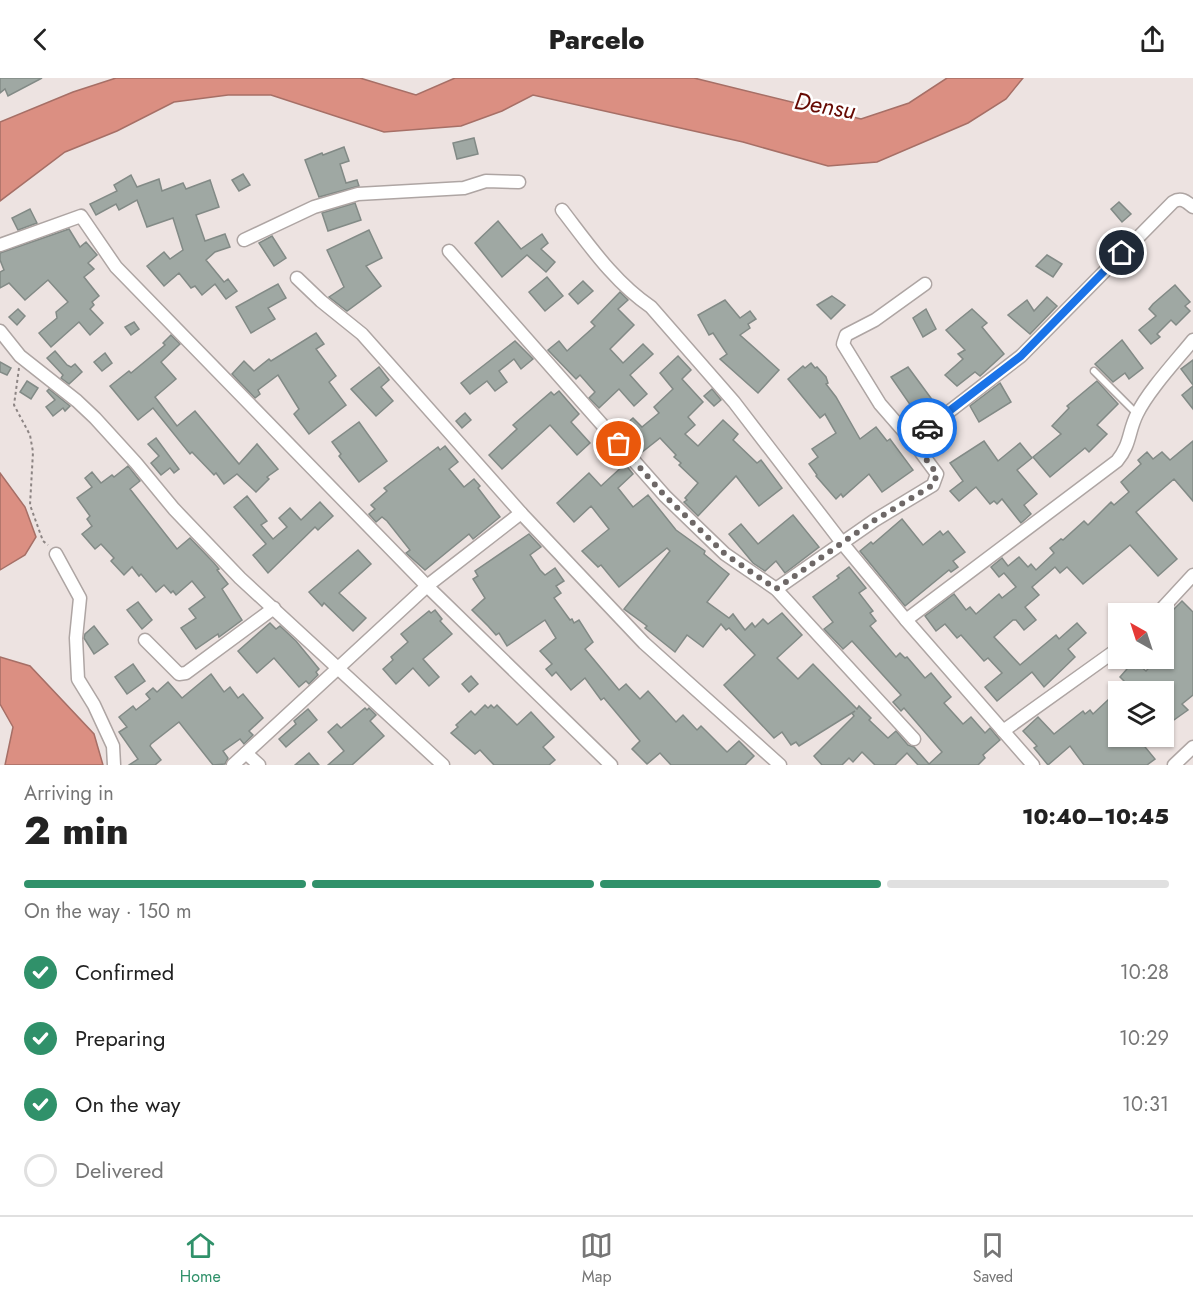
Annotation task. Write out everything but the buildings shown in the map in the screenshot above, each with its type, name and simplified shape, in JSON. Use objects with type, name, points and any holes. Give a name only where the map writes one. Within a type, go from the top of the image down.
[{"type":"street","points":[[244,240],[314,207],[358,194],[464,188],[486,181],[519,182]]},
{"type":"street","points":[[914,443],[918,435],[1021,356],[1173,202],[1177,199],[1185,201],[1193,207]]},
{"type":"street","points":[[562,210],[609,271],[651,307],[734,402],[843,544],[1033,765]]},
{"type":"street","points":[[0,245],[81,216],[116,267],[427,586],[611,765]]},
{"type":"street","points":[[449,251],[665,496],[725,554],[776,589],[914,739]]},
{"type":"street","points":[[297,278],[321,302],[362,334],[521,513],[644,643],[780,765]]},
{"type":"street","points":[[776,589],[875,520],[933,485],[937,474],[880,404],[843,344],[846,335],[875,320],[925,284]]},
{"type":"street","points":[[0,331],[20,356],[77,401],[94,418],[136,463],[174,509],[240,578],[443,765]]},
{"type":"street","points":[[906,620],[1117,461],[1125,450],[1137,414],[1193,340]]},
{"type":"street","points":[[233,765],[427,586],[521,513]]},
{"type":"street","points":[[56,554],[80,598],[76,638],[78,679],[94,705],[113,746],[114,765]]},
{"type":"street","points":[[1166,603],[1193,575]]},
{"type":"street","points":[[145,640],[179,674],[186,673],[274,608]]},
{"type":"street","points":[[1003,730],[1108,656]]},
{"type":"street","points":[[1174,765],[1193,747]]},
{"type":"street","points":[[246,753],[259,765]]},
{"type":"lane","points":[[1094,371],[1137,414]]},
{"type":"path","points":[[20,356],[14,405],[30,435],[33,452],[30,505],[43,541],[56,554]]},
{"type":"shaded area","points":[[116,78],[360,78],[416,95],[455,78],[694,78],[861,119],[909,103],[947,78],[1023,78],[1006,99],[968,123],[877,162],[828,166],[743,142],[533,95],[502,111],[461,126],[384,132],[271,95],[228,95],[174,102],[117,131],[65,152],[0,201],[0,122],[73,92]]},
{"type":"shaded area","points":[[0,473],[25,507],[36,537],[25,555],[0,570]]},
{"type":"shaded area","points":[[0,657],[30,666],[94,734],[103,765],[5,765],[13,727],[0,704]]},
{"type":"way so far","points":[[619,444],[665,496],[725,554],[776,589],[861,532],[875,520],[933,485],[937,474],[914,443],[915,438],[927,428]]},
{"type":"route","points":[[927,428],[1021,356],[1122,253]]},
{"type":"water label","name":"Densu","points":[[825,106]]}]
